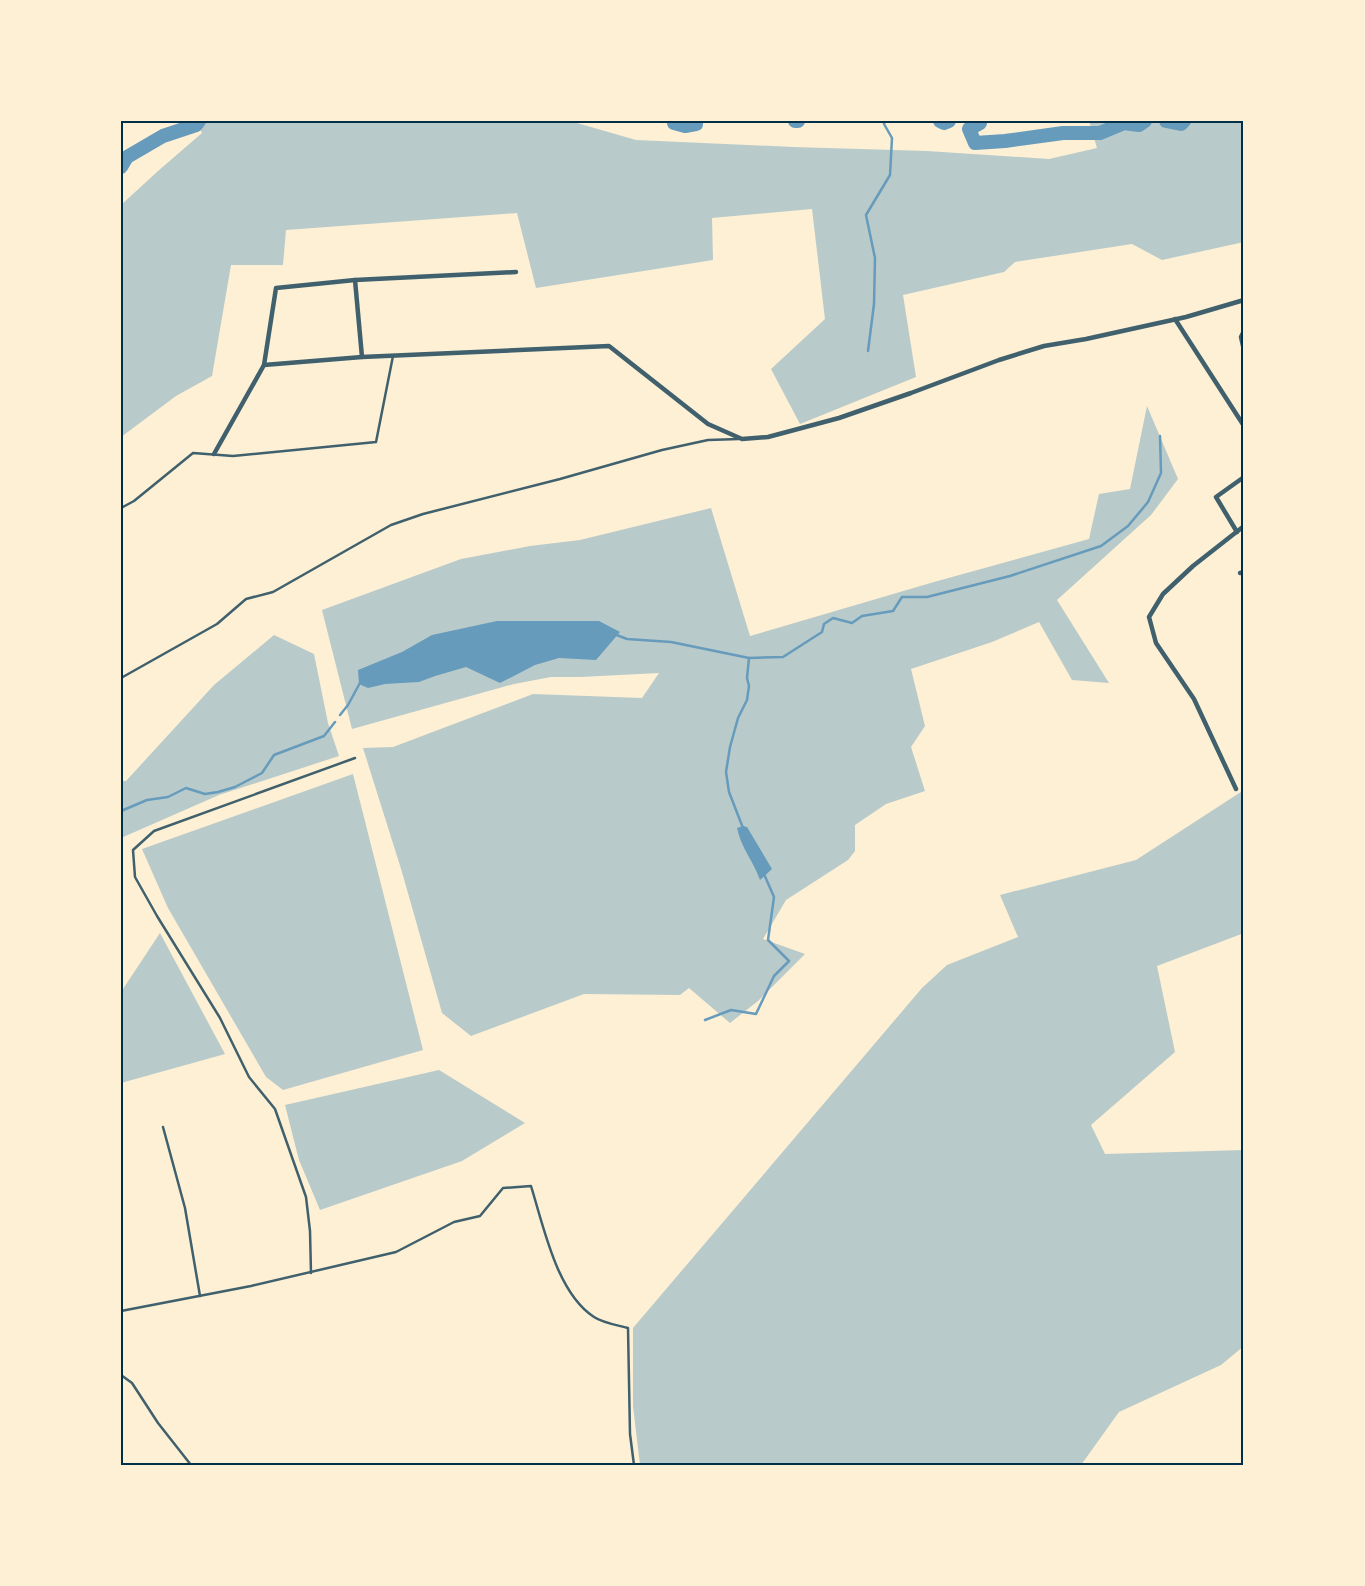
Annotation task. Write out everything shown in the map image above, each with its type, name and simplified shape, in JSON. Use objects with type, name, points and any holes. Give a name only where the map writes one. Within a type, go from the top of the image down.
[{"type":"street","points":[[214,454],[264,365],[276,288],[355,280],[516,272]]},
{"type":"street","points":[[355,280],[362,357]]},
{"type":"street","points":[[264,365],[362,357],[609,346],[708,424],[742,439],[768,437],[839,418],[999,360],[1044,346],[1086,339],[1176,319],[1244,300]]},
{"type":"street","points":[[1176,319],[1244,426]]},
{"type":"street","points":[[1244,331],[1241,338],[1244,350]]},
{"type":"street","points":[[1237,532],[1216,497],[1244,477]]},
{"type":"street","points":[[1236,789],[1194,699],[1156,643],[1149,617],[1164,594],[1187,571],[1244,526]]},
{"type":"lane","points":[[121,508],[134,501],[193,453],[233,456],[376,442],[393,356]]},
{"type":"lane","points":[[121,678],[217,624],[246,599],[273,592],[392,525],[423,514],[525,489],[662,450],[708,440],[742,439]]},
{"type":"lane","points":[[311,1273],[310,1231],[306,1196],[275,1109],[248,1077],[220,1018],[157,916],[135,876],[132,850],[154,832],[355,758]]},
{"type":"lane","points":[[163,1128],[186,1208],[200,1296]]},
{"type":"lane","points":[[121,1311],[311,1273],[396,1252],[454,1222],[480,1216],[503,1188],[532,1186],[554,1258],[564,1282],[580,1307],[596,1319],[628,1328],[630,1434],[634,1465]]},
{"type":"lane","points":[[121,1375],[132,1383],[158,1423],[191,1465]]},
{"type":"shaded area","points":[[196,121],[570,121],[636,140],[927,151],[1049,159],[1097,148],[1089,121],[1244,121],[1244,242],[1162,260],[1132,244],[1015,262],[1004,272],[903,295],[916,377],[800,424],[771,369],[825,319],[812,209],[712,218],[713,260],[536,288],[517,213],[286,230],[283,265],[231,265],[212,376],[176,396],[121,437],[121,205],[202,133]]},
{"type":"shaded area","points":[[1147,406],[1178,479],[1151,515],[1057,600],[1109,683],[1072,680],[1039,622],[992,642],[911,669],[925,726],[911,747],[925,791],[886,804],[855,825],[855,851],[848,860],[786,900],[763,939],[805,954],[758,1001],[730,1023],[689,988],[680,995],[584,994],[471,1036],[442,1013],[402,872],[363,748],[393,747],[533,694],[642,698],[659,673],[551,677],[514,684],[352,729],[322,610],[461,559],[530,546],[580,540],[711,508],[750,636],[1089,539],[1099,494],[1130,489]]},
{"type":"shaded area","points":[[274,635],[314,654],[328,723],[339,756],[219,795],[121,838],[121,781],[126,781],[214,685]]},
{"type":"shaded area","points":[[353,774],[423,1050],[283,1090],[266,1077],[168,908],[142,849]]},
{"type":"shaded area","points":[[1244,790],[1244,933],[1157,966],[1175,1052],[1091,1125],[1105,1154],[1244,1150],[1244,1346],[1221,1365],[1119,1412],[1081,1465],[640,1465],[633,1406],[633,1328],[922,988],[947,965],[1018,937],[1000,895],[1136,860]]},
{"type":"shaded area","points":[[160,933],[225,1054],[121,1083],[121,992]]},
{"type":"shaded area","points":[[439,1070],[525,1123],[462,1161],[320,1210],[299,1160],[285,1105]]},
{"type":"water","points":[[497,621],[599,621],[620,632],[596,660],[559,658],[535,665],[500,683],[466,667],[419,682],[385,684],[368,688],[359,684],[358,670],[402,652],[432,635]]},
{"type":"water","points":[[747,827],[772,869],[760,880],[739,836],[737,828]]},
{"type":"waterway","points":[[121,167],[127,157],[163,136],[196,125],[199,121]]},
{"type":"waterway","points":[[674,121],[674,123],[685,126],[696,124],[696,121]]},
{"type":"waterway","points":[[868,351],[874,304],[875,258],[866,215],[890,175],[892,138],[884,124],[885,121]]},
{"type":"waterway","points":[[940,121],[944,123],[949,121]]},
{"type":"waterway","points":[[975,121],[980,123],[969,129],[975,143],[1063,133],[1100,133],[1124,123],[1139,125],[1145,121]]},
{"type":"waterway","points":[[1166,121],[1181,124],[1184,121]]},
{"type":"waterway","points":[[614,634],[627,639],[671,642],[749,658],[783,657],[822,632],[824,624],[833,618],[852,623],[862,616],[893,611],[902,597],[927,597],[1010,576],[1101,546],[1128,526],[1148,502],[1161,473],[1160,436]]},
{"type":"waterway","points":[[743,828],[729,792],[726,772],[730,747],[738,718],[747,700],[749,658]]},
{"type":"waterway","points":[[340,715],[348,705],[361,681]]},
{"type":"waterway","points":[[121,811],[147,800],[168,797],[186,788],[205,794],[235,787],[262,773],[274,755],[324,736],[335,722]]},
{"type":"waterway","points":[[705,1020],[731,1010],[756,1014],[774,976],[789,961],[768,940],[774,897],[764,874]]}]
